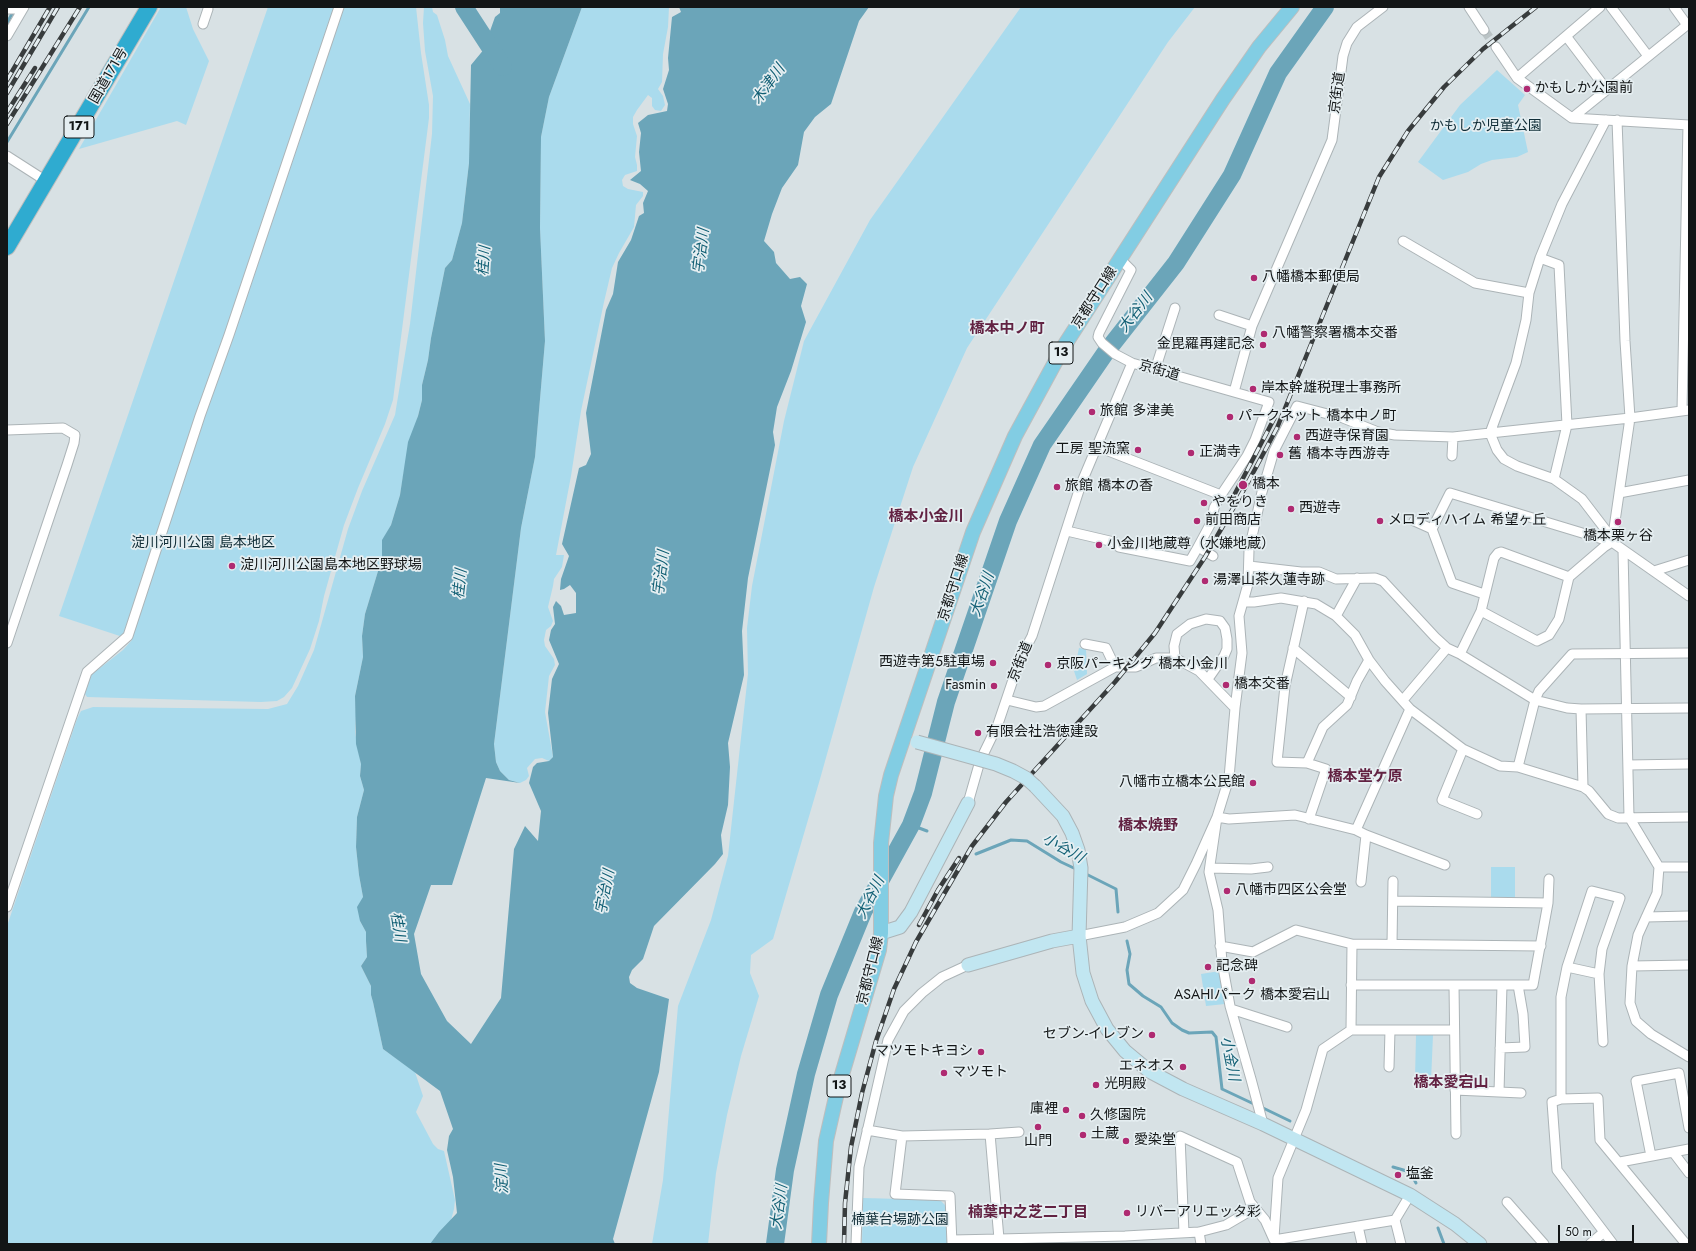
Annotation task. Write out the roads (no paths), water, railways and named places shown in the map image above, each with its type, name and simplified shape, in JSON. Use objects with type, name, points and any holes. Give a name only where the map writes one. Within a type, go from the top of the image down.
[{"type":"highway","name":"国道171号","points":[[7,247],[149,7]]},
{"type":"main road","name":"京都守口線","points":[[819,1244],[826,1141],[838,1088],[879,950],[881,933],[881,843],[886,796],[891,775],[911,740],[973,532],[1015,436],[1064,346],[1223,99],[1259,47],[1292,7]]},
{"type":"street","points":[[7,907],[87,672],[128,636],[200,416],[231,328],[338,7]]},
{"type":"street","name":"京街道","points":[[968,803],[980,762],[998,724],[1020,659],[1032,636],[1081,484],[1098,447],[1132,363],[1234,392],[1252,326],[1332,140],[1343,56],[1347,43],[1357,27],[1382,7]]},
{"type":"street","points":[[1469,7],[1484,30]]},
{"type":"street","points":[[1517,78],[1600,7]]},
{"type":"street","points":[[1611,7],[1648,56]]},
{"type":"street","points":[[1572,118],[1688,24],[1674,7]]},
{"type":"street","points":[[203,24],[208,8]]},
{"type":"street","points":[[7,36],[17,9]]},
{"type":"street","points":[[1566,36],[1607,90]]},
{"type":"street","points":[[856,1244],[859,1167],[888,1040],[904,1011],[922,992],[942,977],[968,965],[1052,941],[1125,926],[1158,913],[1183,890],[1217,817],[1229,778],[1235,708],[1242,653],[1239,616],[1248,584],[1250,550],[1262,492],[1274,451],[1298,406],[1343,418],[1378,432],[1395,435],[1453,437],[1630,418],[1686,410],[1689,125],[1572,118],[1517,78],[1496,47]]},
{"type":"street","points":[[1606,120],[1562,204],[1540,258],[1528,294],[1526,320],[1516,363],[1490,433],[1497,450],[1504,459],[1517,466],[1554,479],[1582,499],[1605,529],[1612,542]]},
{"type":"street","points":[[1481,611],[1537,641],[1549,635],[1559,619],[1569,577],[1612,542],[1630,418],[1625,341],[1617,120]]},
{"type":"street","points":[[7,156],[46,181]]},
{"type":"street","points":[[1402,241],[1475,283],[1528,294]]},
{"type":"street","points":[[1540,258],[1559,265],[1567,425],[1554,479]]},
{"type":"street","points":[[1120,259],[1131,270],[1098,337],[1102,343],[1115,354],[1132,363]]},
{"type":"street","points":[[1155,370],[1175,308]]},
{"type":"street","points":[[1219,315],[1252,326]]},
{"type":"street","points":[[1067,531],[1114,542],[1119,547],[1190,561],[1212,520],[1214,508],[1249,451],[1269,402],[1234,392]]},
{"type":"street","points":[[7,430],[63,428],[75,435],[67,465],[7,643]]},
{"type":"street","points":[[1452,456],[1453,437]]},
{"type":"street","points":[[1098,447],[1221,495]]},
{"type":"street","points":[[1619,493],[1689,480]]},
{"type":"street","points":[[1432,529],[1450,493],[1612,542],[1689,596]]},
{"type":"street","points":[[1414,521],[1432,529],[1452,583],[1484,594]]},
{"type":"street","points":[[1198,547],[1214,556]]},
{"type":"street","points":[[1623,550],[1629,817],[1659,867],[1657,893],[1638,935],[1632,966],[1630,1003],[1636,1021],[1651,1034],[1689,1057]]},
{"type":"street","points":[[1460,654],[1481,611],[1494,558],[1502,552],[1569,577]]},
{"type":"street","points":[[1654,571],[1689,560]]},
{"type":"street","points":[[1249,566],[1301,572],[1319,572],[1336,579],[1375,578],[1383,581],[1447,648],[1460,654],[1535,700],[1567,708],[1581,709],[1689,708]]},
{"type":"street","points":[[1336,616],[1357,578]]},
{"type":"street","points":[[1243,602],[1281,598],[1304,601],[1316,604],[1336,616],[1355,634],[1369,660],[1384,681],[1403,700],[1410,710],[1464,749],[1500,766],[1518,767],[1583,787],[1589,791],[1608,814],[1618,818],[1689,816]]},
{"type":"street","points":[[1304,601],[1285,686],[1277,762],[1307,763],[1326,769],[1309,819]]},
{"type":"street","points":[[1176,658],[1174,646],[1177,634],[1190,624],[1199,620],[1206,619],[1220,622],[1225,628],[1227,649],[1221,662],[1208,679]]},
{"type":"street","points":[[1085,644],[1106,648],[1115,667]]},
{"type":"street","points":[[1293,648],[1351,697]]},
{"type":"street","points":[[1403,700],[1447,648]]},
{"type":"street","points":[[1518,767],[1535,700],[1539,690],[1572,654],[1689,652]]},
{"type":"street","points":[[1007,700],[1036,707],[1044,706],[1115,667],[1136,667],[1156,658],[1176,658],[1199,671],[1235,708]]},
{"type":"street","points":[[1307,763],[1322,727],[1347,705],[1357,681],[1369,660]]},
{"type":"street","points":[[1581,709],[1583,787]]},
{"type":"street","points":[[1356,830],[1410,710]]},
{"type":"street","points":[[911,740],[1008,768],[1026,778],[1063,816],[1072,833],[1082,868],[1079,936],[1083,973],[1092,1001],[1107,1029],[1125,1051],[1149,1071],[1183,1089],[1261,1118],[1295,1140],[1410,1195],[1455,1224],[1480,1244]]},
{"type":"street","points":[[1464,749],[1442,800],[1477,814]]},
{"type":"street","points":[[1628,765],[1689,764]]},
{"type":"street","points":[[881,933],[900,927],[911,912],[968,803]]},
{"type":"street","points":[[1217,817],[1229,819],[1295,815],[1356,830],[1445,865]]},
{"type":"street","points":[[1217,817],[1209,872],[1218,910],[1220,946],[1231,1009],[1261,1118]]},
{"type":"street","points":[[1361,882],[1366,835]]},
{"type":"street","points":[[1210,868],[1251,869],[1268,867]]},
{"type":"street","points":[[1659,867],[1689,867]]},
{"type":"street","points":[[1351,985],[1533,985],[1548,903],[1549,879]]},
{"type":"street","points":[[1392,944],[1393,881]]},
{"type":"street","points":[[1561,1099],[1561,997],[1567,967],[1592,891],[1620,898],[1602,949],[1599,974],[1603,1042]]},
{"type":"street","points":[[1393,901],[1548,903]]},
{"type":"street","points":[[1646,917],[1689,916]]},
{"type":"street","points":[[1220,946],[1253,952],[1296,930],[1352,944],[1541,946]]},
{"type":"street","points":[[1351,1030],[1352,944]]},
{"type":"street","points":[[1632,966],[1689,965]]},
{"type":"street","points":[[1567,967],[1599,974]]},
{"type":"street","points":[[1454,985],[1456,1134]]},
{"type":"street","points":[[1499,1092],[1502,985]]},
{"type":"street","points":[[1500,1048],[1525,1047],[1523,1014],[1518,986]]},
{"type":"street","points":[[1231,1009],[1287,1027]]},
{"type":"street","points":[[1273,1242],[1278,1178],[1295,1140],[1306,1110],[1323,1049],[1351,1030],[1454,1030]]},
{"type":"street","points":[[1389,1067],[1390,1030]]},
{"type":"street","points":[[1651,1156],[1636,1081],[1679,1074],[1689,1128]]},
{"type":"street","points":[[1455,1090],[1521,1093]]},
{"type":"street","points":[[1613,1244],[1557,1170],[1552,1102],[1561,1099],[1598,1098],[1600,1140],[1620,1162],[1686,1244]]},
{"type":"street","points":[[867,1130],[902,1136],[1018,1132]]},
{"type":"street","points":[[990,1134],[999,1240]]},
{"type":"street","points":[[902,1136],[895,1194],[950,1196],[952,1242],[999,1240],[1125,1240],[1199,1232],[1226,1225],[1255,1208]]},
{"type":"street","points":[[1184,1233],[1180,1136],[1237,1162],[1250,1202],[1265,1220],[1273,1242]]},
{"type":"street","points":[[1620,1162],[1689,1149]]},
{"type":"street","points":[[1673,1152],[1689,1173]]},
{"type":"street","points":[[1401,1244],[1395,1220],[1410,1195]]},
{"type":"street","points":[[1507,1202],[1544,1244]]},
{"type":"street","points":[[1273,1242],[1395,1220]]},
{"type":"street","points":[[1358,1226],[1362,1244]]},
{"type":"street","points":[[1199,1232],[1201,1244]]},
{"type":"street","points":[[1590,1244],[1604,1232]]},
{"type":"street","points":[[1311,1234],[1313,1244]]},
{"type":"water","points":[[500,7],[582,7],[549,97],[541,137],[540,228],[545,341],[535,457],[521,528],[494,744],[496,762],[500,771],[509,780],[520,783],[486,778],[452,885],[431,885],[414,934],[421,974],[447,1021],[471,1044],[501,998],[514,849],[525,826],[538,841],[541,811],[529,783],[533,767],[537,763],[549,761],[553,757],[548,713],[552,679],[559,664],[549,640],[551,630],[555,624],[553,607],[556,601],[561,606],[564,615],[576,613],[576,593],[570,585],[560,590],[561,579],[569,556],[562,544],[579,468],[586,465],[591,454],[586,413],[606,310],[613,294],[618,262],[631,240],[639,216],[644,213],[643,203],[648,191],[640,184],[630,180],[641,171],[639,152],[641,133],[638,123],[648,115],[667,111],[668,104],[663,89],[669,70],[668,58],[672,17],[681,12],[679,7],[869,7],[859,21],[831,104],[815,117],[804,132],[798,165],[782,188],[764,241],[774,252],[776,263],[790,279],[800,277],[807,284],[801,306],[806,322],[791,371],[777,407],[773,432],[775,445],[748,578],[742,631],[744,675],[728,743],[730,767],[728,805],[721,835],[723,854],[654,926],[643,959],[632,970],[629,977],[630,983],[637,988],[669,999],[659,1072],[613,1239],[615,1244],[430,1244],[457,1213],[453,1177],[447,1150],[449,1136],[453,1129],[440,1091],[383,1049],[371,995],[371,986],[361,966],[367,957],[366,932],[360,921],[357,907],[363,897],[356,847],[357,817],[364,790],[360,776],[361,764],[356,744],[355,696],[363,657],[362,636],[365,614],[382,558],[382,540],[391,525],[400,495],[408,442],[418,416],[422,400],[422,385],[445,268],[452,260],[462,223],[469,163],[471,65],[485,48],[490,47],[490,31],[495,17],[500,13]]},
{"type":"waterway","points":[[7,142],[89,7]]},
{"type":"waterway","points":[[464,7],[503,67]]},
{"type":"waterway","name":"大谷川","points":[[775,1244],[785,1170],[806,1074],[829,995],[863,912],[911,825],[923,793],[946,702],[1008,521],[1042,445],[1106,352],[1176,263],[1232,175],[1278,73],[1325,7]]},
{"type":"waterway","points":[[7,23],[14,10]]},
{"type":"waterway","name":"小金川","points":[[911,825],[927,831]]},
{"type":"waterway","name":"小谷川","points":[[976,854],[1011,840],[1027,841],[1061,862],[1078,870]]},
{"type":"waterway","name":"小谷川","points":[[1084,873],[1116,889],[1118,912]]},
{"type":"waterway","name":"小金川","points":[[1127,941],[1130,954],[1127,970],[1129,984],[1143,996],[1161,1007],[1172,1023],[1182,1030],[1189,1033],[1212,1032],[1216,1037],[1222,1089],[1256,1105]]},
{"type":"waterway","name":"小金川","points":[[1261,1107],[1290,1121]]},
{"type":"waterway","name":"小金川","points":[[1393,1167],[1410,1172],[1416,1183]]},
{"type":"waterway","name":"小金川","points":[[1438,1228],[1444,1244]]},
{"type":"tunnel","points":[[1484,30],[1496,47]]},
{"type":"railway","points":[[7,80],[50,7]]},
{"type":"railway","points":[[7,93],[58,7]]},
{"type":"railway","points":[[7,124],[80,7]]},
{"type":"railway","points":[[844,1244],[845,1203],[851,1147],[862,1093],[876,1041],[894,989],[916,942],[972,846],[1006,802],[1115,682],[1155,633],[1205,557],[1277,428],[1379,177],[1408,131],[1444,87],[1483,49],[1536,7]]},
{"type":"railway","points":[[7,112],[35,68]]},
{"type":"railway","points":[[1230,503],[1275,417]]},
{"type":"railway","points":[[919,925],[938,890],[959,858]]},
{"type":"place","name":"かもしか公園前","points":[[1527,89]]},
{"type":"place","name":"八幡橋本郵便局","points":[[1254,278]]},
{"type":"place","name":"八幡警察署橋本交番","points":[[1264,334]]},
{"type":"place","name":"金毘羅再建記念","points":[[1263,345]]},
{"type":"place","name":"岸本幹雄税理士事務所","points":[[1253,389]]},
{"type":"place","name":"旅館 多津美","points":[[1092,412]]},
{"type":"place","name":"パークネット 橋本中ノ町","points":[[1230,417]]},
{"type":"place","name":"西遊寺保育園","points":[[1297,437]]},
{"type":"place","name":"工房 聖流窯","points":[[1138,450]]},
{"type":"place","name":"正満寺","points":[[1191,453]]},
{"type":"place","name":"舊 橋本寺西游寺","points":[[1280,455]]},
{"type":"place","name":"橋本","points":[[1243,485]]},
{"type":"place","name":"旅館 橋本の香","points":[[1057,487]]},
{"type":"place","name":"やをりき","points":[[1204,503]]},
{"type":"place","name":"西遊寺","points":[[1291,509]]},
{"type":"place","name":"前田商店","points":[[1197,521]]},
{"type":"place","name":"メロディハイム 希望ヶ丘","points":[[1380,521]]},
{"type":"place","name":"橋本栗ヶ谷","points":[[1618,522]]},
{"type":"place","name":"小金川地蔵尊（水嫌地蔵）","points":[[1099,545]]},
{"type":"place","name":"淀川河川公園島本地区野球場","points":[[232,566]]},
{"type":"place","name":"湯澤山茶久蓮寺跡","points":[[1205,581]]},
{"type":"place","name":"西遊寺第５駐車場","points":[[993,663]]},
{"type":"place","name":"京阪パーキング 橋本小金川","points":[[1048,665]]},
{"type":"place","name":"橋本交番","points":[[1226,685]]},
{"type":"place","name":"Fasmin","points":[[994,686]]},
{"type":"place","name":"有限会社浩徳建設","points":[[978,733]]},
{"type":"place","name":"八幡市立橋本公民館","points":[[1253,783]]},
{"type":"place","name":"八幡市四区公会堂","points":[[1227,891]]},
{"type":"place","name":"記念碑","points":[[1208,967]]},
{"type":"place","name":"ASAHIパーク 橋本愛宕山","points":[[1252,981]]},
{"type":"place","name":"セブン-イレブン","points":[[1152,1035]]},
{"type":"place","name":"マツモトキヨシ","points":[[981,1052]]},
{"type":"place","name":"エネオス","points":[[1183,1067]]},
{"type":"place","name":"マツモト","points":[[944,1073]]},
{"type":"place","name":"光明殿","points":[[1096,1085]]},
{"type":"place","name":"庫裡","points":[[1066,1110]]},
{"type":"place","name":"久修園院","points":[[1082,1116]]},
{"type":"place","name":"山門","points":[[1038,1127]]},
{"type":"place","name":"土蔵","points":[[1083,1135]]},
{"type":"place","name":"愛染堂","points":[[1126,1141]]},
{"type":"place","name":"塩釜","points":[[1398,1175]]},
{"type":"place","name":"リバーアリエッタ彩","points":[[1127,1213]]},
{"type":"district","name":"橋本中ノ町","points":[[1007,329]]},
{"type":"district","name":"橋本小金川","points":[[926,517]]},
{"type":"district","name":"橋本堂ケ原","points":[[1365,777]]},
{"type":"district","name":"橋本焼野","points":[[1148,826]]},
{"type":"district","name":"橋本愛宕山","points":[[1451,1083]]},
{"type":"district","name":"楠葉中之芝二丁目","points":[[1028,1213]]},
{"type":"water label","name":"木津川","points":[[769,85]]},
{"type":"water label","name":"宇治川","points":[[702,251]]},
{"type":"water label","name":"桂川","points":[[485,261]]},
{"type":"water label","name":"宇治川","points":[[662,573]]},
{"type":"water label","name":"桂川","points":[[461,584]]},
{"type":"water label","name":"宇治川","points":[[606,892]]},
{"type":"water label","name":"桂川","points":[[397,927]]},
{"type":"water label","name":"淀川","points":[[503,1179]]},
{"type":"park label","name":"かもしか児童公園","points":[[1486,127]]},
{"type":"park label","name":"淀川河川公園 島本地区","points":[[203,544]]},
{"type":"park label","name":"楠葉台場跡公園","points":[[900,1221]]}]
